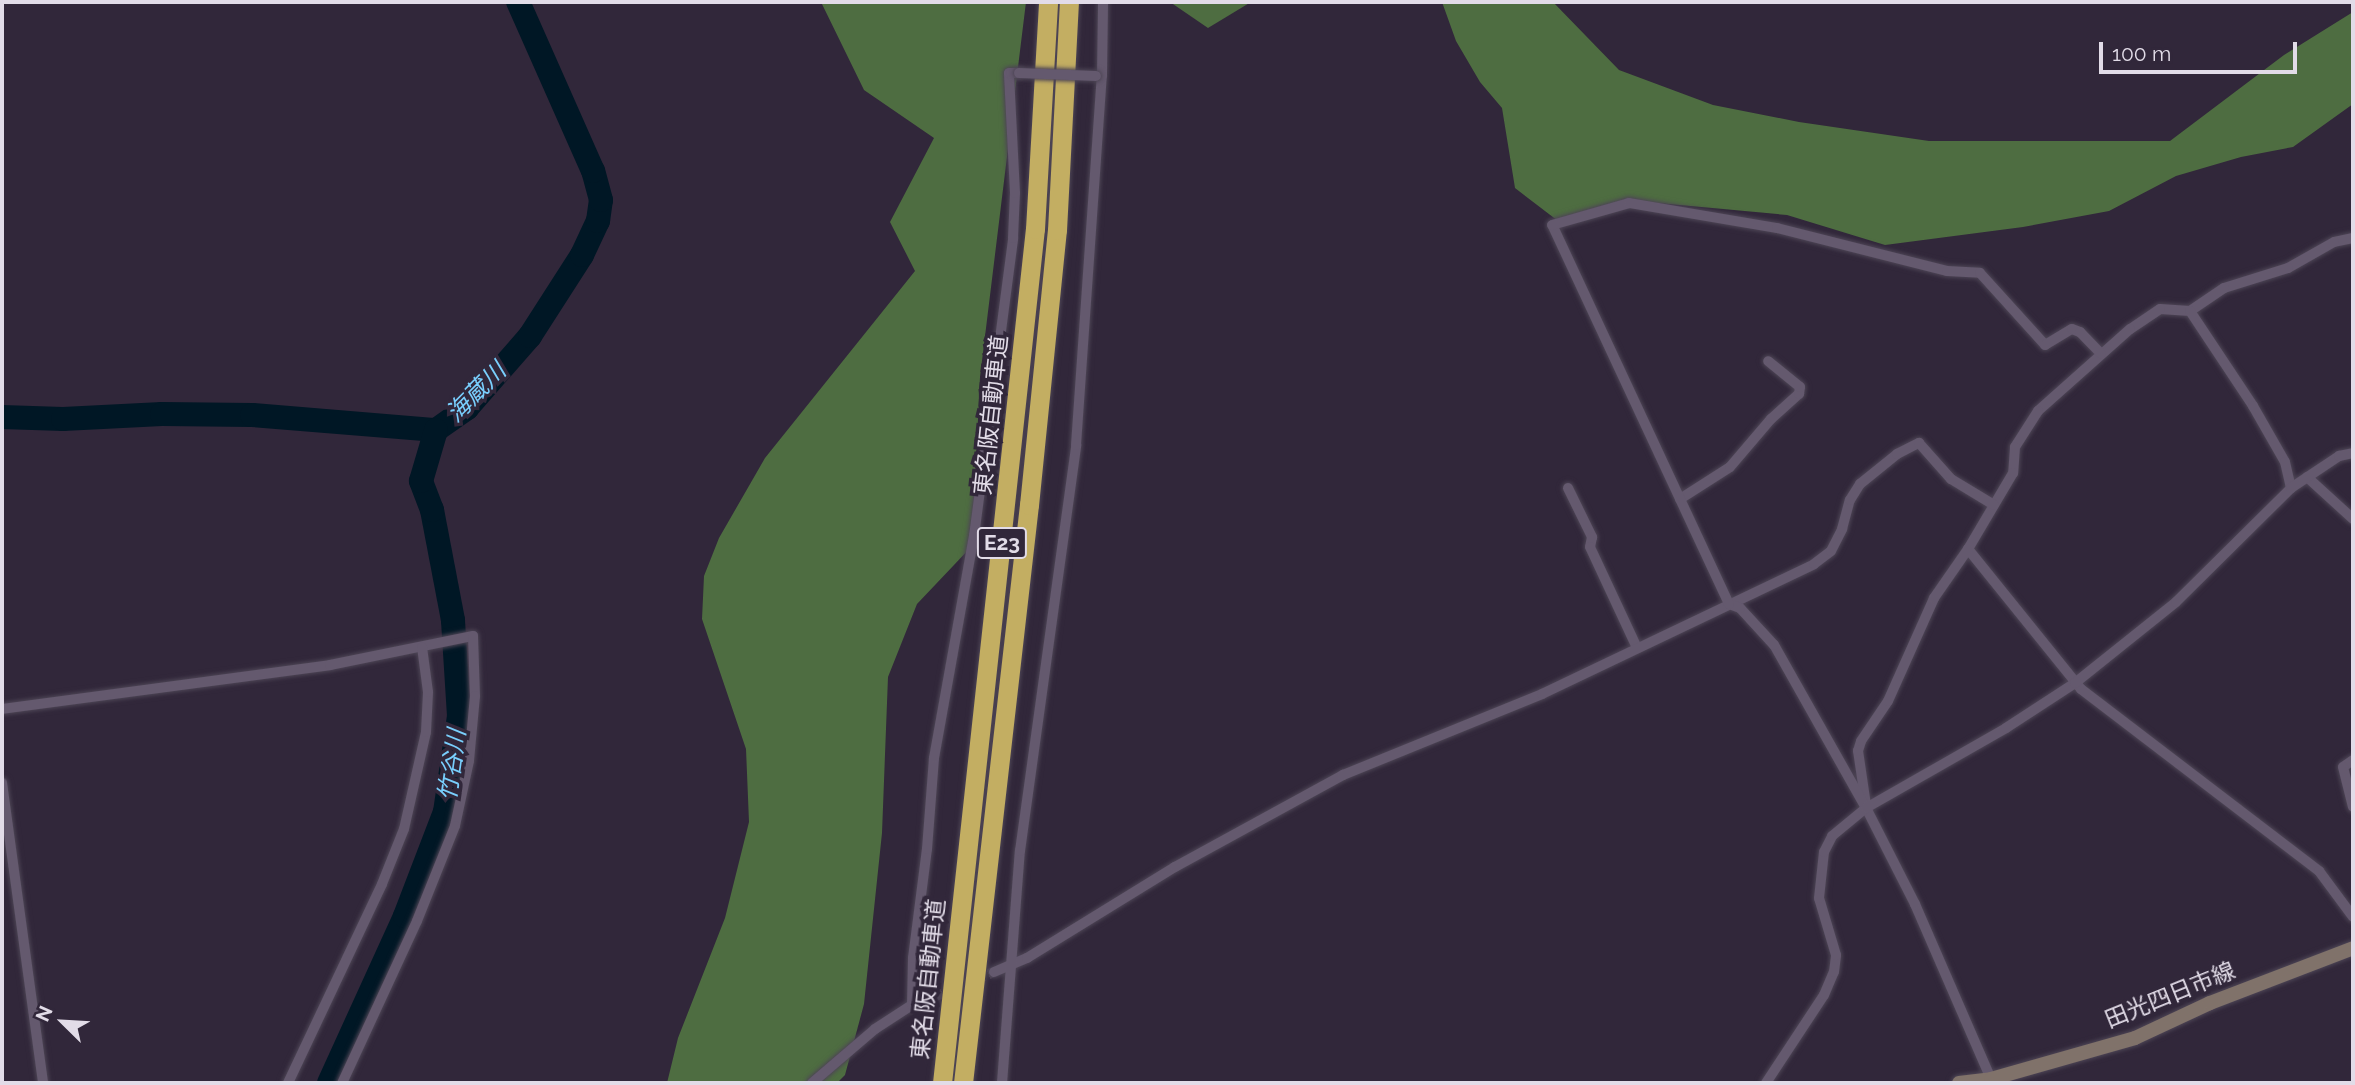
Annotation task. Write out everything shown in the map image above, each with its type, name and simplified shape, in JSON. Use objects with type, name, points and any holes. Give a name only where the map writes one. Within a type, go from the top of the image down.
[{"type":"highway","name":"東名阪自動車道","points":[[942,1083],[1035,229],[1048,2]]},
{"type":"highway","name":"東名阪自動車道","points":[[963,1083],[1029,505],[1054,258],[1069,2]]},
{"type":"main road","name":"田光四日市線","points":[[1959,1083],[1991,1079],[2135,1038],[2210,1003],[2353,948]]},
{"type":"street","points":[[1002,1083],[1020,851],[1076,445],[1103,2]]},
{"type":"street","points":[[912,1005],[913,958],[928,849],[934,758],[974,536],[1013,237],[1015,193],[1009,73],[1099,76]]},
{"type":"street","points":[[1991,1079],[1915,904],[1866,808],[1774,645],[1740,608],[1729,604],[1552,225],[1629,203],[1777,228],[1947,271],[1980,272],[2045,345],[2072,330],[2080,332],[2101,354]]},
{"type":"street","points":[[1866,808],[1858,751],[1861,741],[1888,701],[1934,598],[1968,549],[2013,472],[2019,437],[2038,411],[2130,329],[2160,309],[2190,312],[2224,288],[2288,268],[2334,242],[2353,238]]},
{"type":"street","points":[[2190,312],[2253,406],[2285,462],[2291,488]]},
{"type":"street","points":[[1680,499],[1730,467],[1771,419],[1799,394],[1800,387],[1768,361]]},
{"type":"street","points":[[993,972],[1011,966],[1075,931],[1175,867],[1343,775],[1542,694],[1814,564],[1831,551],[1842,529],[1850,500],[1860,484],[1897,454],[1919,443],[1951,479],[1994,505]]},
{"type":"street","points":[[1766,1083],[1824,995],[1834,972],[1836,955],[1819,898],[1824,852],[1832,836],[1866,808],[2006,728],[2076,683],[2176,602],[2291,488],[2339,456],[2353,453]]},
{"type":"street","points":[[2307,477],[2353,519]]},
{"type":"street","points":[[1568,488],[1592,537],[1590,547],[1637,648]]},
{"type":"street","points":[[1968,549],[2076,683],[2319,871],[2353,917]]},
{"type":"street","points":[[2,709],[330,665],[473,636],[475,696],[470,761],[455,826],[417,921],[342,1083]]},
{"type":"street","points":[[288,1083],[382,884],[404,829],[426,732],[428,692],[424,646]]},
{"type":"street","points":[[2353,760],[2343,767],[2353,807]]},
{"type":"street","points":[[2,783],[43,1083]]},
{"type":"street","points":[[812,1083],[854,1045],[912,1005],[933,997]]},
{"type":"green space","points":[[821,2],[1026,2],[980,377],[972,546],[917,604],[888,677],[882,833],[864,1004],[845,1075],[837,1083],[667,1083],[678,1038],[725,918],[749,822],[746,749],[702,619],[704,576],[719,538],[765,458],[915,271],[890,222],[934,138],[864,90]]},
{"type":"green space","points":[[1170,2],[1251,2],[1208,28]]},
{"type":"green space","points":[[1442,2],[1553,2],[1619,70],[1713,105],[1799,122],[1929,141],[2170,141],[2284,55],[2353,12],[2353,104],[2293,147],[2241,157],[2176,176],[2109,211],[2023,227],[1885,245],[1787,215],[1647,202],[1562,224],[1515,188],[1502,108],[1480,82],[1456,41]]},
{"type":"waterway","name":"海蔵川","points":[[2,417],[63,419],[162,414],[252,415],[436,430],[467,408],[530,336],[582,255],[598,221],[601,200],[593,171],[518,2]]},
{"type":"waterway","name":"竹谷川","points":[[329,1083],[405,916],[445,812],[459,716],[453,620],[432,510],[421,481],[436,430]]},
{"type":"tunnel","points":[[933,997],[994,972]]}]
